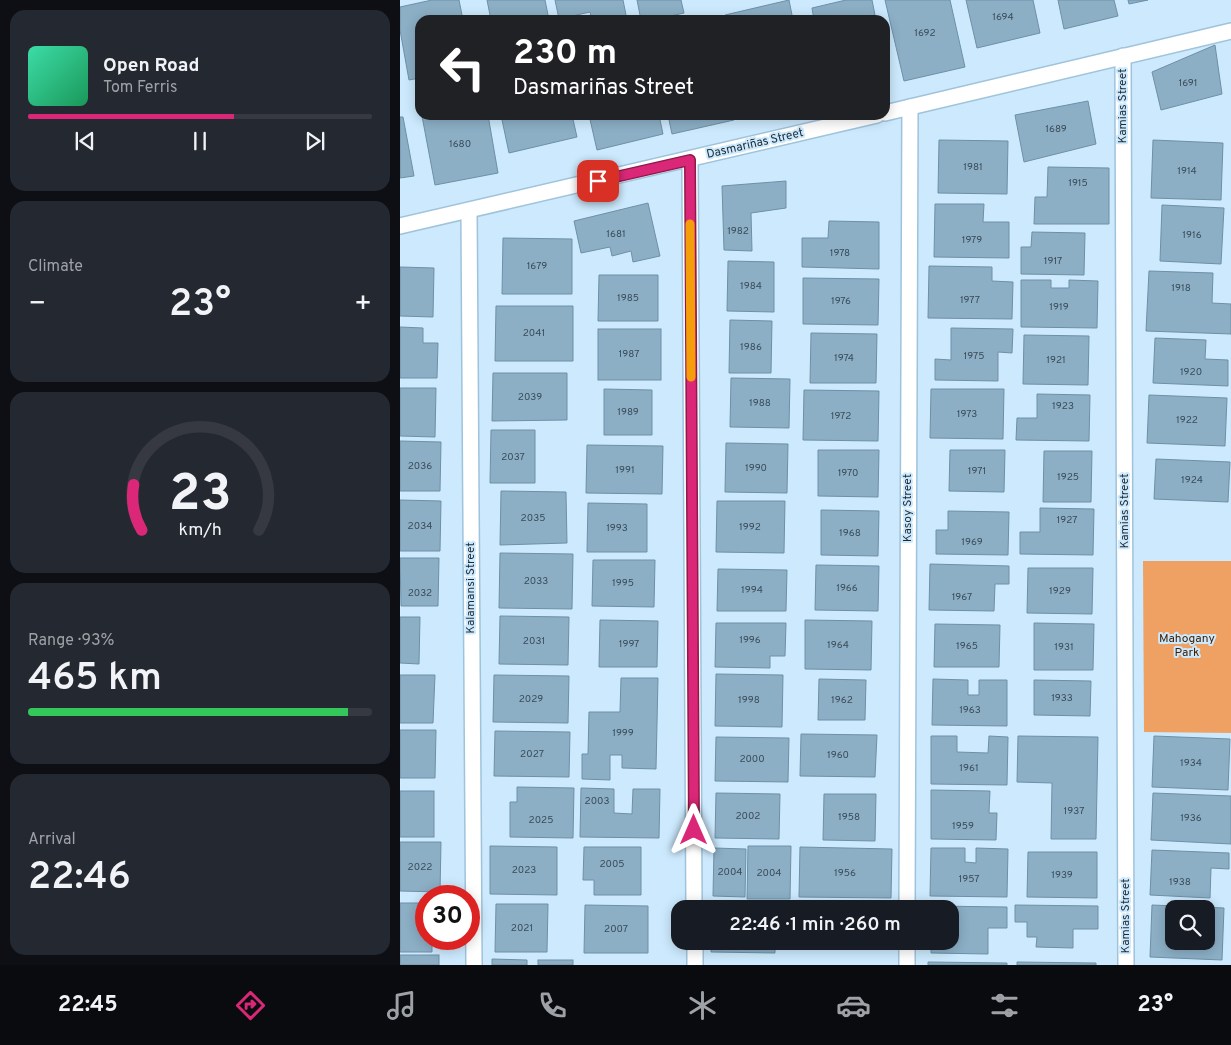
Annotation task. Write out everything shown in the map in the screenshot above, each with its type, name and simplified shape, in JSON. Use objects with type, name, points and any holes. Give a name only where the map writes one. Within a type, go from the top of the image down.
[{"type":"street","points":[[890,112],[1231,31]]},
{"type":"street","name":"Kamias Street","points":[[1123,56],[1126,965]]},
{"type":"street","name":"Kasoy Street","points":[[907,900],[910,107]]},
{"type":"street","name":"Dasmariñas Street","points":[[400,226],[856,120]]},
{"type":"street","points":[[690,160],[694,900]]},
{"type":"street","name":"Kalamansi Street","points":[[469,211],[474,965]]},
{"type":"street","points":[[694,950],[695,965]]},
{"type":"street","points":[[907,950],[907,965]]},
{"type":"green space","name":"Mahogany Park","points":[[1143,561],[1231,561],[1231,733],[1144,732]]},
{"type":"building","points":[[432,0],[459,0],[462,15],[415,15],[415,79],[409,80],[400,30],[400,7]]},
{"type":"building","points":[[487,0],[545,0],[548,15],[490,15]]},
{"type":"building","points":[[555,0],[623,0],[626,15],[591,15],[590,12],[577,15],[558,15]]},
{"type":"building","points":[[637,0],[681,0],[684,13],[675,15],[640,15]]},
{"type":"building","points":[[789,0],[792,15],[725,15]]},
{"type":"building","points":[[846,0],[872,0],[875,15],[813,15],[812,8]]},
{"type":"building","points":[[885,0],[950,0],[965,67],[904,81]]},
{"type":"building","points":[[966,0],[1033,0],[1040,33],[977,48]]},
{"type":"building","points":[[1058,0],[1114,0],[1118,16],[1064,29]]},
{"type":"building","points":[[1128,0],[1148,0],[1129,4]]},
{"type":"building","points":[[1215,45],[1222,94],[1161,110],[1152,72]]},
{"type":"building","points":[[1088,101],[1096,144],[1024,162],[1015,115]]},
{"type":"building","points":[[400,117],[403,117],[414,176],[400,178]]},
{"type":"building","points":[[423,120],[489,120],[498,173],[435,185]]},
{"type":"building","points":[[502,120],[573,120],[577,137],[509,153]]},
{"type":"building","points":[[590,120],[660,120],[663,134],[597,150]]},
{"type":"building","points":[[669,120],[734,120],[672,134]]},
{"type":"building","points":[[939,140],[1008,141],[1007,194],[938,193]]},
{"type":"building","points":[[1153,140],[1223,143],[1221,200],[1151,198]]},
{"type":"building","points":[[1048,167],[1109,168],[1109,224],[1034,224],[1035,197],[1047,197]]},
{"type":"building","points":[[786,181],[786,208],[751,213],[752,251],[724,250],[722,186]]},
{"type":"building","points":[[648,203],[660,256],[633,262],[631,251],[612,256],[610,247],[581,253],[574,221]]},
{"type":"building","points":[[935,204],[984,204],[983,222],[1009,222],[1009,258],[934,257]]},
{"type":"building","points":[[1162,205],[1224,208],[1221,264],[1160,261]]},
{"type":"building","points":[[829,221],[879,222],[879,269],[802,267],[802,238],[828,238]]},
{"type":"building","points":[[1032,232],[1085,233],[1084,275],[1021,274],[1021,247],[1031,247]]},
{"type":"building","points":[[503,238],[572,239],[572,294],[502,294]]},
{"type":"building","points":[[728,261],[774,262],[774,312],[727,311]]},
{"type":"building","points":[[929,266],[992,267],[992,281],[1013,282],[1012,319],[928,318]]},
{"type":"building","points":[[400,267],[434,268],[433,317],[400,316]]},
{"type":"building","points":[[1149,271],[1213,273],[1212,303],[1231,304],[1231,334],[1146,331]]},
{"type":"building","points":[[599,275],[658,275],[658,321],[598,321]]},
{"type":"building","points":[[803,278],[879,279],[878,325],[803,324]]},
{"type":"building","points":[[1021,280],[1051,280],[1051,288],[1069,288],[1069,280],[1098,281],[1097,328],[1021,327]]},
{"type":"building","points":[[496,306],[573,306],[573,361],[495,361]]},
{"type":"building","points":[[730,320],[772,321],[771,373],[729,373]]},
{"type":"building","points":[[400,327],[423,328],[423,343],[438,343],[437,378],[400,378]]},
{"type":"building","points":[[951,328],[1013,329],[1012,353],[998,352],[998,381],[935,380],[935,359],[951,360]]},
{"type":"building","points":[[598,329],[661,329],[661,380],[598,380]]},
{"type":"building","points":[[811,333],[877,334],[876,383],[810,383]]},
{"type":"building","points":[[1024,335],[1089,336],[1088,385],[1023,384]]},
{"type":"building","points":[[1155,338],[1206,340],[1205,359],[1228,360],[1228,386],[1153,383]]},
{"type":"building","points":[[493,373],[567,373],[567,420],[492,421]]},
{"type":"building","points":[[731,378],[790,379],[789,428],[730,427]]},
{"type":"building","points":[[400,388],[436,388],[435,437],[400,436]]},
{"type":"building","points":[[604,389],[652,390],[652,435],[604,435]]},
{"type":"building","points":[[931,389],[1004,389],[1003,439],[930,438]]},
{"type":"building","points":[[804,390],[879,391],[878,441],[803,440]]},
{"type":"building","points":[[1037,394],[1090,395],[1089,441],[1016,440],[1017,418],[1037,418]]},
{"type":"building","points":[[1149,395],[1227,398],[1225,446],[1147,443]]},
{"type":"building","points":[[491,430],[535,430],[535,483],[490,483]]},
{"type":"building","points":[[400,441],[441,442],[440,491],[400,491]]},
{"type":"building","points":[[726,443],[788,444],[787,493],[725,492]]},
{"type":"building","points":[[587,445],[663,446],[662,494],[586,493]]},
{"type":"building","points":[[818,450],[879,450],[878,497],[818,496]]},
{"type":"building","points":[[950,450],[1005,450],[1004,492],[949,491]]},
{"type":"building","points":[[1044,451],[1092,451],[1091,502],[1043,502]]},
{"type":"building","points":[[1156,459],[1230,462],[1228,502],[1154,499]]},
{"type":"building","points":[[501,491],[566,492],[567,543],[500,545]]},
{"type":"building","points":[[400,500],[441,501],[440,551],[400,551]]},
{"type":"building","points":[[717,501],[785,501],[784,553],[716,552]]},
{"type":"building","points":[[588,503],[647,504],[647,552],[587,552]]},
{"type":"building","points":[[1040,508],[1094,509],[1093,555],[1020,554],[1020,532],[1040,532]]},
{"type":"building","points":[[821,510],[879,511],[878,556],[821,555]]},
{"type":"building","points":[[948,511],[1009,512],[1008,555],[936,554],[936,530],[948,530]]},
{"type":"building","points":[[500,553],[573,554],[572,609],[499,608]]},
{"type":"building","points":[[400,558],[439,558],[438,606],[401,606]]},
{"type":"building","points":[[593,560],[655,560],[654,607],[592,606]]},
{"type":"building","points":[[930,564],[1009,566],[1009,584],[995,584],[994,611],[929,610]]},
{"type":"building","points":[[816,565],[879,566],[878,611],[815,610]]},
{"type":"building","points":[[1028,568],[1093,568],[1092,614],[1027,613]]},
{"type":"building","points":[[718,569],[787,570],[786,611],[717,611]]},
{"type":"building","points":[[500,616],[569,617],[568,665],[499,664]]},
{"type":"building","points":[[400,617],[420,617],[419,664],[400,663]]},
{"type":"building","points":[[600,620],[658,621],[657,667],[599,667]]},
{"type":"building","points":[[805,620],[872,621],[871,670],[805,669]]},
{"type":"building","points":[[716,623],[786,623],[785,656],[770,656],[770,668],[715,667]]},
{"type":"building","points":[[1034,623],[1094,624],[1093,670],[1034,670]]},
{"type":"building","points":[[935,624],[1000,625],[999,667],[934,667]]},
{"type":"building","points":[[716,674],[783,675],[782,727],[715,726]]},
{"type":"building","points":[[400,675],[435,675],[433,723],[400,723]]},
{"type":"building","points":[[494,675],[569,676],[568,723],[493,722]]},
{"type":"building","points":[[621,678],[658,678],[656,769],[622,768],[622,755],[610,755],[610,780],[582,779],[582,754],[588,754],[589,712],[620,712]]},
{"type":"building","points":[[819,679],[866,680],[865,720],[818,720]]},
{"type":"building","points":[[933,679],[968,680],[968,695],[979,695],[979,680],[1007,680],[1007,726],[932,725]]},
{"type":"building","points":[[1034,680],[1091,681],[1090,716],[1034,715]]},
{"type":"building","points":[[400,730],[436,730],[435,778],[400,778]]},
{"type":"building","points":[[495,731],[570,732],[569,777],[494,776]]},
{"type":"building","points":[[801,734],[877,735],[875,777],[800,776]]},
{"type":"building","points":[[931,736],[957,736],[957,752],[988,753],[989,736],[1008,737],[1007,785],[931,784]]},
{"type":"building","points":[[1018,736],[1098,737],[1096,839],[1051,839],[1052,783],[1017,782]]},
{"type":"building","points":[[1154,736],[1230,739],[1228,790],[1152,787]]},
{"type":"building","points":[[716,737],[789,738],[788,782],[715,781]]},
{"type":"building","points":[[517,787],[574,788],[573,838],[510,837],[510,802],[517,802]]},
{"type":"building","points":[[581,788],[614,789],[614,813],[632,814],[633,789],[660,789],[659,838],[580,837]]},
{"type":"building","points":[[931,790],[990,791],[989,813],[997,813],[996,840],[931,839]]},
{"type":"building","points":[[400,791],[434,791],[434,837],[400,837]]},
{"type":"building","points":[[716,793],[780,794],[779,839],[715,838]]},
{"type":"building","points":[[1153,793],[1231,796],[1231,844],[1151,840]]},
{"type":"building","points":[[824,794],[876,794],[875,841],[823,840]]},
{"type":"building","points":[[400,842],[441,842],[440,885],[415,885],[415,891],[400,891]]},
{"type":"building","points":[[490,846],[557,847],[557,895],[490,894]]},
{"type":"building","points":[[748,846],[791,846],[790,899],[747,899]]},
{"type":"building","points":[[584,847],[641,847],[641,895],[594,895],[594,880],[583,880]]},
{"type":"building","points":[[800,847],[892,849],[891,898],[799,897]]},
{"type":"building","points":[[714,848],[746,849],[745,897],[713,896]]},
{"type":"building","points":[[931,848],[965,848],[965,862],[976,863],[976,848],[1008,849],[1007,897],[930,896]]},
{"type":"building","points":[[1152,850],[1229,853],[1229,869],[1211,868],[1210,898],[1150,895]]},
{"type":"building","points":[[1028,852],[1097,852],[1097,898],[1027,897]]},
{"type":"building","points":[[400,903],[415,903],[415,950],[432,950],[432,952],[400,952]]},
{"type":"building","points":[[496,904],[548,904],[547,952],[495,952]]},
{"type":"building","points":[[585,905],[648,906],[648,953],[584,953]]},
{"type":"building","points":[[1015,905],[1098,906],[1098,929],[1073,929],[1073,948],[1036,947],[1037,937],[1027,937],[1027,922],[1015,922]]},
{"type":"building","points":[[1152,905],[1165,906],[1165,950],[1215,950],[1215,908],[1224,908],[1222,960],[1150,957]]},
{"type":"building","points":[[959,906],[1007,907],[1007,928],[988,928],[988,954],[931,953],[931,950],[959,950]]},
{"type":"building","points":[[711,950],[775,950],[775,953],[711,952]]},
{"type":"building","points":[[400,955],[439,955],[439,965],[400,965]]},
{"type":"building","points":[[492,959],[527,960],[527,965],[492,965]]},
{"type":"building","points":[[538,960],[573,960],[573,965],[538,965]]},
{"type":"building","points":[[928,962],[1007,963],[1007,965],[928,965]]},
{"type":"building","points":[[1017,962],[1096,963],[1096,965],[1017,965]]},
{"type":"slow traffic","points":[[690,224],[691,377]]},
{"type":"route","points":[[598,181],[690,160],[694,830]]}]
